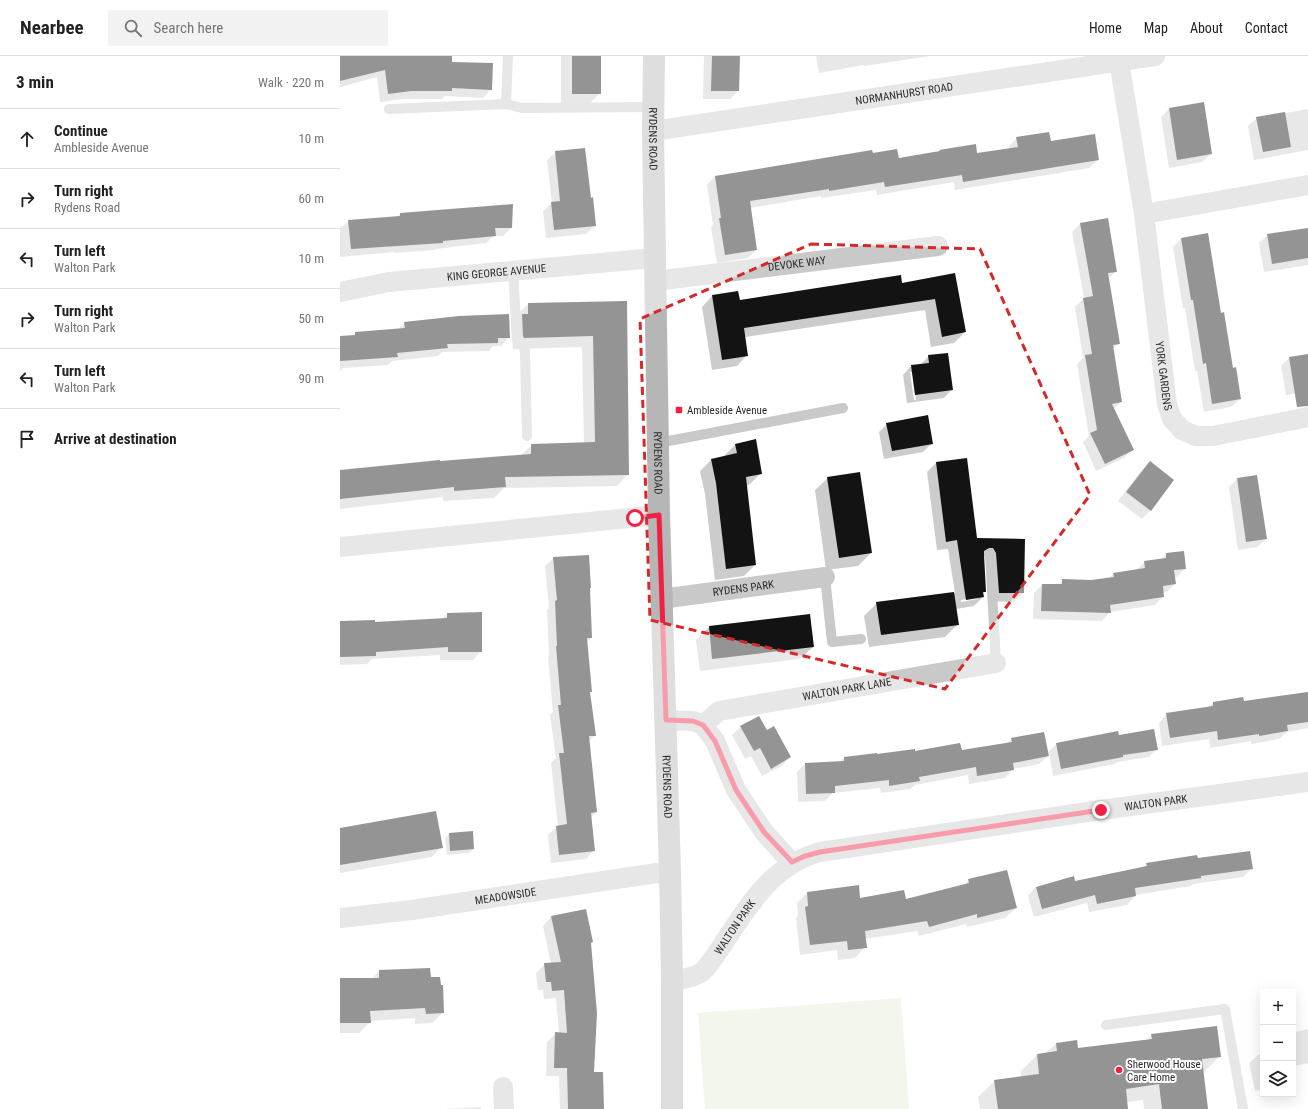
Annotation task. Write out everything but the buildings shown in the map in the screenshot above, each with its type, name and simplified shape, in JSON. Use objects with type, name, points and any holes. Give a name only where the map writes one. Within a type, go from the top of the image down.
[{"type":"street","name":"RYDENS ROAD","points":[[654,56],[653,130],[655,281],[661,599],[670,871],[672,1109]]},
{"type":"street","name":"NORMANHURST ROAD","points":[[653,130],[1155,56]]},
{"type":"street","name":"YORK GARDENS","points":[[1119,61],[1144,214],[1166,404],[1172,419],[1182,430],[1196,436],[1213,436],[1308,417]]},
{"type":"street","points":[[1144,214],[1308,185]]},
{"type":"street","name":"DEVOKE WAY","points":[[655,281],[938,246]]},
{"type":"street","name":"KING GEORGE AVENUE","points":[[340,292],[389,282],[655,258]]},
{"type":"street","points":[[340,547],[659,515]]},
{"type":"street","name":"RYDENS PARK","points":[[661,599],[825,577]]},
{"type":"street","name":"WALTON PARK LANE","points":[[703,725],[719,711],[996,663]]},
{"type":"street","points":[[666,720],[693,721],[703,725],[715,741],[736,790],[764,832],[792,862]]},
{"type":"street","name":"WALTON PARK","points":[[672,980],[688,979],[702,972],[718,952],[749,904],[775,876],[792,862],[805,856],[820,852],[1101,810],[1308,782]]},
{"type":"street","name":"MEADOWSIDE","points":[[340,918],[412,910],[670,871]]},
{"type":"street","points":[[502,1087],[504,1109]]},
{"type":"lane","points":[[506,104],[508,56]]},
{"type":"lane","points":[[389,109],[506,104],[522,108],[654,107]]},
{"type":"lane","points":[[513,271],[517,339],[524,347],[526,354],[527,436]]},
{"type":"lane","points":[[658,443],[843,408]]},
{"type":"lane","points":[[990,554],[996,663]]},
{"type":"lane","points":[[825,577],[832,642],[861,639]]},
{"type":"lane","points":[[1106,1025],[1225,1009],[1243,1109]]},
{"type":"highlighted area","points":[[811,244],[980,249],[1090,495],[945,689],[650,620],[640,319]]},
{"type":"green space","points":[[901,998],[909,1109],[705,1109],[698,1013]]},
{"type":"place","name":"Ambleside Avenue","points":[[679,410]]},
{"type":"place","name":"Sherwood House Care Home","points":[[1119,1070]]},
{"type":"route","points":[[635,518],[659,515],[666,720],[693,721],[703,725],[715,741],[736,790],[764,832],[792,862],[805,856],[820,852],[1101,810]]}]
